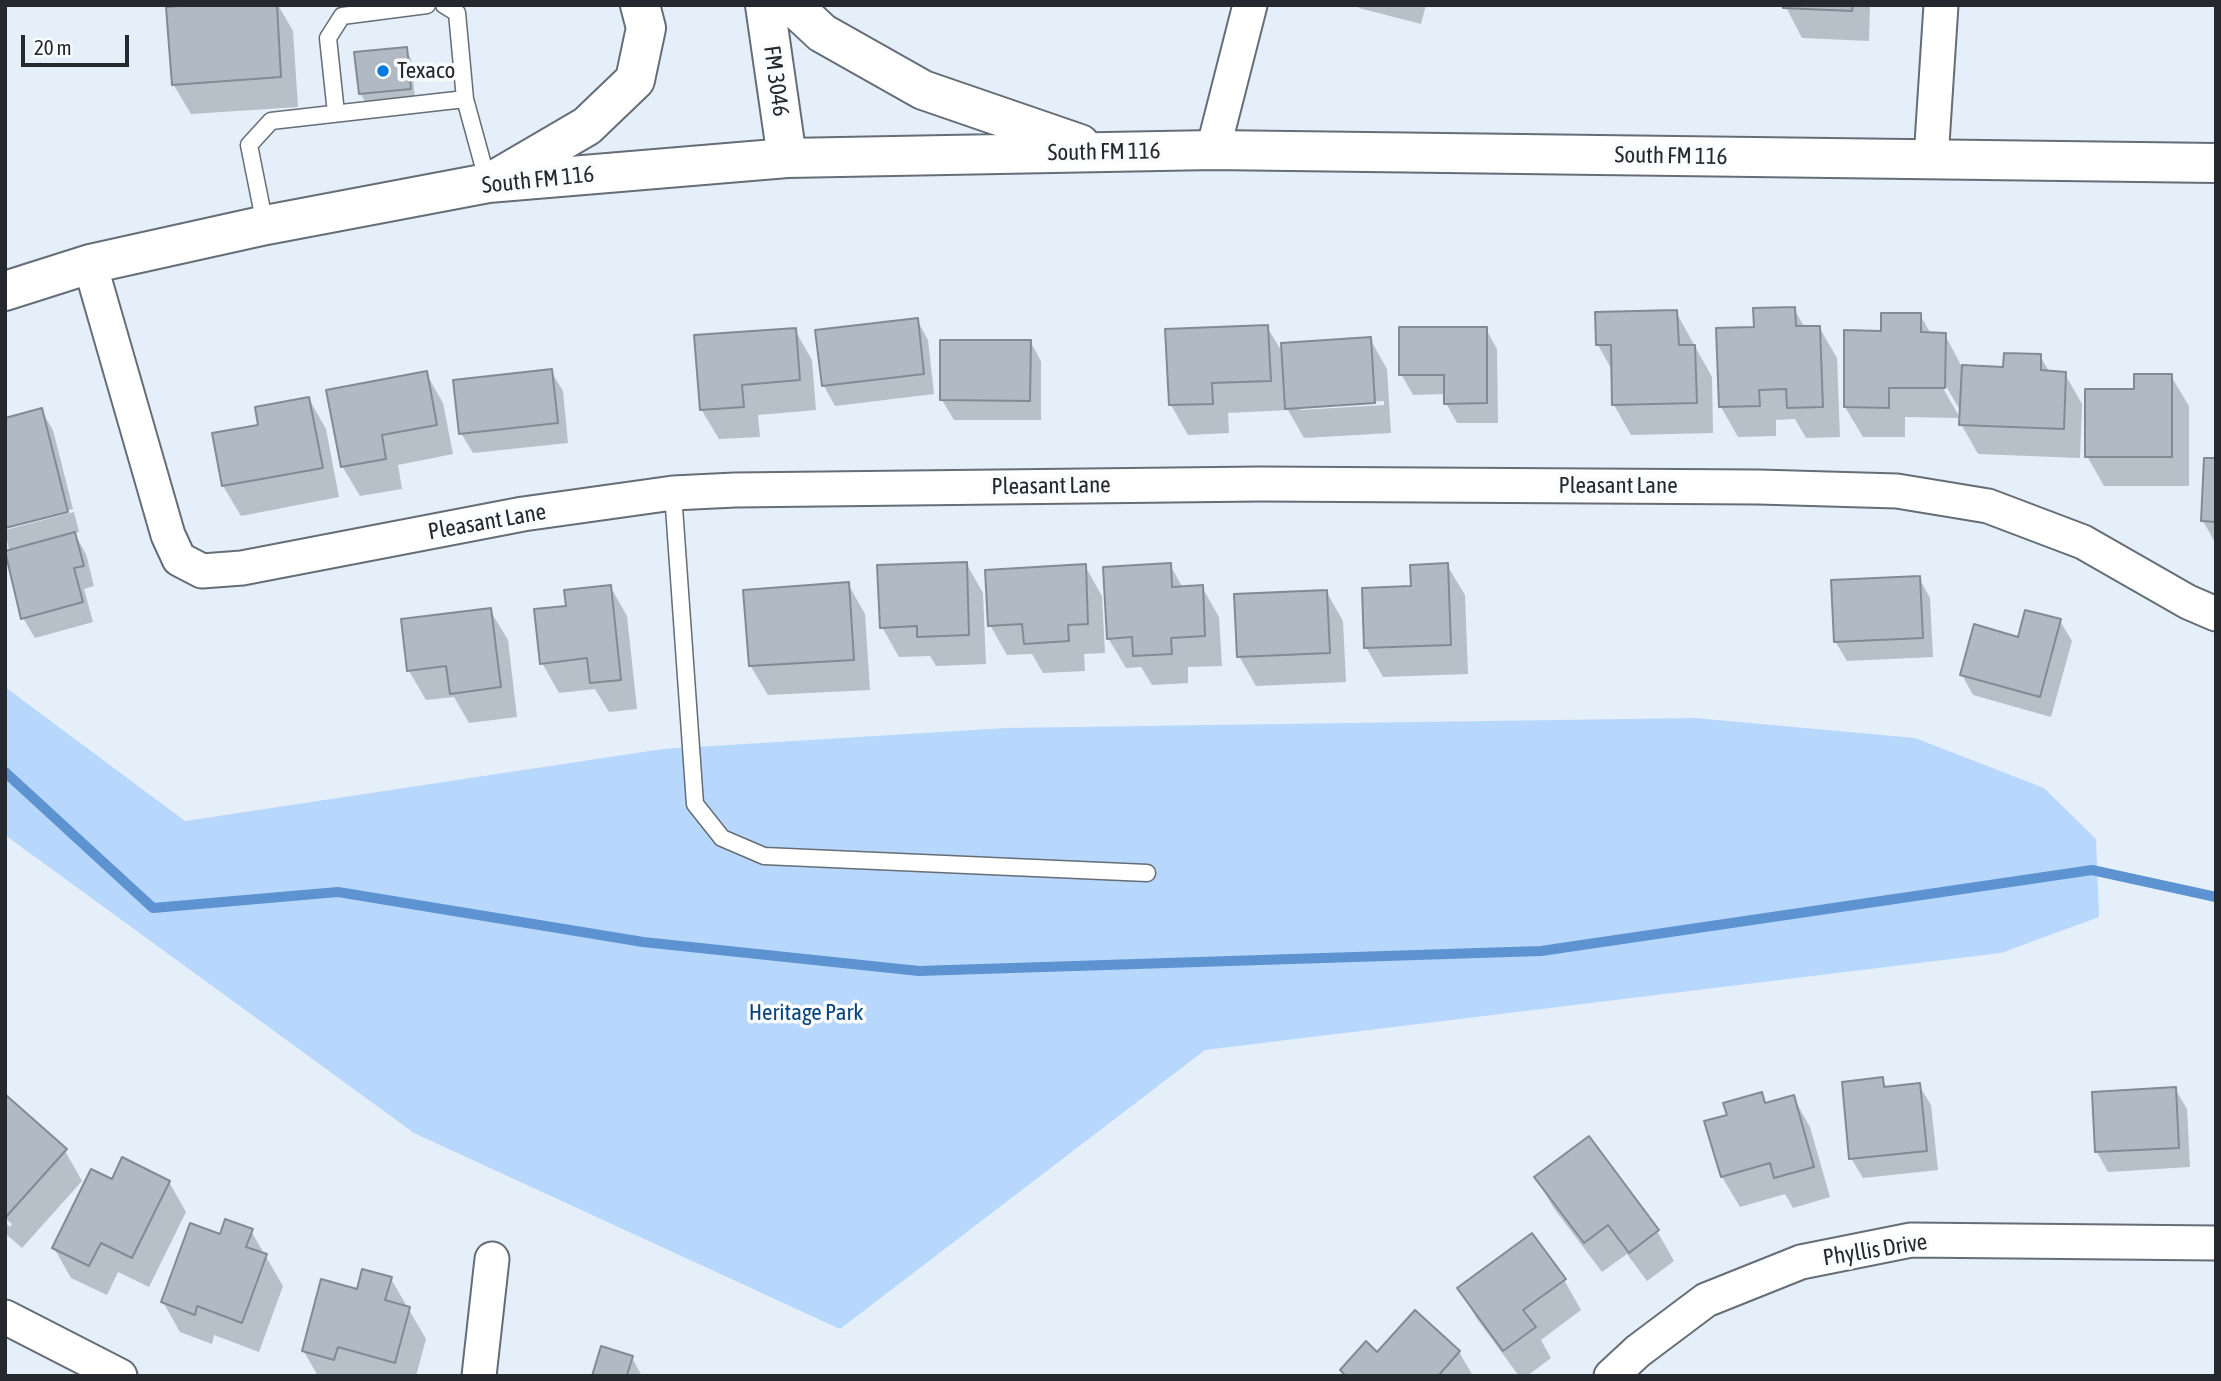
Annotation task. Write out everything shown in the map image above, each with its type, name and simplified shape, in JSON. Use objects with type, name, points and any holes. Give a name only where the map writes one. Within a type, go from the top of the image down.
[{"type":"main road","points":[[488,183],[587,126],[635,80],[646,29],[640,5]]},
{"type":"main road","name":"FM 3046","points":[[765,5],[787,158]]},
{"type":"main road","points":[[792,5],[822,33],[923,90],[1105,153]]},
{"type":"main road","name":"South FM 116","points":[[5,291],[90,264],[266,225],[488,183],[787,158],[1213,150],[2216,163]]},
{"type":"street","points":[[1213,150],[1250,5]]},
{"type":"street","points":[[1931,159],[1941,5]]},
{"type":"street","name":"Pleasant Lane","points":[[90,264],[168,536],[179,559],[202,571],[242,568],[523,514],[673,493],[1260,484],[1897,491],[1987,506],[2083,541],[2188,602],[2216,614]]},
{"type":"street","name":"Phyllis Drive","points":[[1611,1376],[1638,1350],[1706,1300],[1801,1262],[1911,1240],[2216,1243]]},
{"type":"street","points":[[480,1376],[492,1259]]},
{"type":"street","points":[[5,1317],[120,1376]]},
{"type":"lane","points":[[336,113],[328,38],[342,16],[427,5]]},
{"type":"lane","points":[[444,5],[457,13],[465,99],[488,183]]},
{"type":"lane","points":[[266,225],[249,145],[271,121],[465,99]]},
{"type":"lane","points":[[673,493],[695,804],[722,838],[764,856],[1147,873]]},
{"type":"green space","name":"Heritage Park","points":[[5,687],[185,821],[663,749],[1006,728],[1695,718],[1915,738],[2044,788],[2096,839],[2099,917],[2001,953],[1205,1050],[840,1329],[414,1133],[5,835]]},
{"type":"building","points":[[277,5],[281,77],[172,85],[166,7]]},
{"type":"building","points":[[1783,5],[1853,5],[1852,11],[1783,8]]},
{"type":"building","name":"Texaco","points":[[407,47],[411,89],[359,94],[354,52]]},
{"type":"building","points":[[1795,307],[1796,326],[1820,326],[1823,407],[1787,408],[1786,389],[1759,390],[1760,406],[1719,407],[1716,328],[1754,327],[1753,308]]},
{"type":"building","points":[[1677,310],[1679,345],[1695,345],[1697,403],[1612,405],[1611,345],[1596,345],[1595,312]]},
{"type":"building","points":[[1881,313],[1921,313],[1921,332],[1946,333],[1945,388],[1889,388],[1889,408],[1844,407],[1844,330],[1881,331]]},
{"type":"building","points":[[918,318],[924,374],[822,386],[815,330]]},
{"type":"building","points":[[1268,325],[1271,381],[1212,383],[1213,404],[1169,405],[1165,329]]},
{"type":"building","points":[[1399,327],[1487,327],[1487,403],[1444,404],[1444,375],[1399,375]]},
{"type":"building","points":[[796,328],[800,380],[742,385],[744,407],[700,410],[694,335]]},
{"type":"building","points":[[1371,337],[1375,403],[1285,409],[1281,343]]},
{"type":"building","points":[[940,340],[1031,340],[1030,401],[940,400]]},
{"type":"building","points":[[2004,353],[2041,354],[2041,370],[2066,372],[2064,429],[1959,425],[1962,365],[2003,367]]},
{"type":"building","points":[[552,369],[558,423],[459,434],[453,380]]},
{"type":"building","points":[[427,371],[437,425],[382,435],[386,459],[341,467],[326,390]]},
{"type":"building","points":[[2134,374],[2172,374],[2172,457],[2085,457],[2085,389],[2134,389]]},
{"type":"building","points":[[309,397],[323,468],[222,486],[212,433],[258,425],[255,407]]},
{"type":"building","points":[[42,408],[68,512],[5,528],[5,418]]},
{"type":"building","points":[[2204,458],[2216,458],[2216,522],[2201,521]]},
{"type":"building","points":[[75,532],[84,566],[74,568],[83,602],[21,619],[5,551]]},
{"type":"building","points":[[967,562],[969,635],[917,637],[917,626],[880,628],[877,565]]},
{"type":"building","points":[[1171,563],[1172,587],[1203,585],[1205,636],[1171,638],[1172,654],[1133,656],[1132,637],[1107,639],[1103,567]]},
{"type":"building","points":[[1448,563],[1451,645],[1364,648],[1362,588],[1411,586],[1410,565]]},
{"type":"building","points":[[1086,564],[1088,624],[1068,625],[1069,641],[1024,644],[1022,624],[988,626],[985,570]]},
{"type":"building","points":[[1920,576],[1923,638],[1834,642],[1831,580]]},
{"type":"building","points":[[849,582],[854,660],[749,666],[743,590]]},
{"type":"building","points":[[611,585],[621,680],[590,683],[587,658],[540,664],[534,609],[566,606],[564,590]]},
{"type":"building","points":[[1327,590],[1330,653],[1237,657],[1234,594]]},
{"type":"building","points":[[491,608],[501,687],[450,694],[446,666],[407,671],[401,619]]},
{"type":"building","points":[[2025,610],[2061,619],[2040,697],[1960,675],[1974,624],[2018,637]]},
{"type":"building","points":[[1883,1077],[1884,1087],[1920,1083],[1927,1151],[1849,1159],[1842,1082]]},
{"type":"building","points":[[2176,1087],[2179,1148],[2095,1152],[2092,1092]]},
{"type":"building","points":[[1762,1092],[1765,1103],[1794,1095],[1814,1167],[1774,1178],[1770,1163],[1721,1177],[1704,1121],[1727,1115],[1723,1103]]},
{"type":"building","points":[[7,1096],[67,1149],[5,1218],[5,1099]]},
{"type":"building","points":[[1589,1136],[1659,1230],[1629,1253],[1608,1225],[1584,1243],[1534,1177]]},
{"type":"building","points":[[122,1157],[170,1181],[132,1258],[101,1243],[89,1266],[52,1248],[91,1169],[112,1179]]},
{"type":"building","points":[[225,1219],[253,1229],[246,1247],[267,1254],[242,1323],[197,1306],[195,1315],[161,1302],[190,1223],[220,1234]]},
{"type":"building","points":[[1532,1233],[1566,1279],[1523,1310],[1536,1327],[1503,1351],[1457,1288]]},
{"type":"building","points":[[362,1269],[392,1277],[385,1300],[410,1307],[395,1363],[338,1347],[334,1360],[302,1351],[321,1279],[357,1289]]},
{"type":"building","points":[[1415,1310],[1460,1351],[1438,1376],[1346,1376],[1340,1370],[1366,1341],[1377,1352]]},
{"type":"building","points":[[601,1346],[633,1356],[627,1375],[629,1376],[592,1376]]},
{"type":"waterway","points":[[5,772],[153,908],[338,892],[643,942],[919,971],[1541,951],[2092,870],[2216,897]]},
{"type":"place","name":"Texaco","points":[[383,71]]}]
